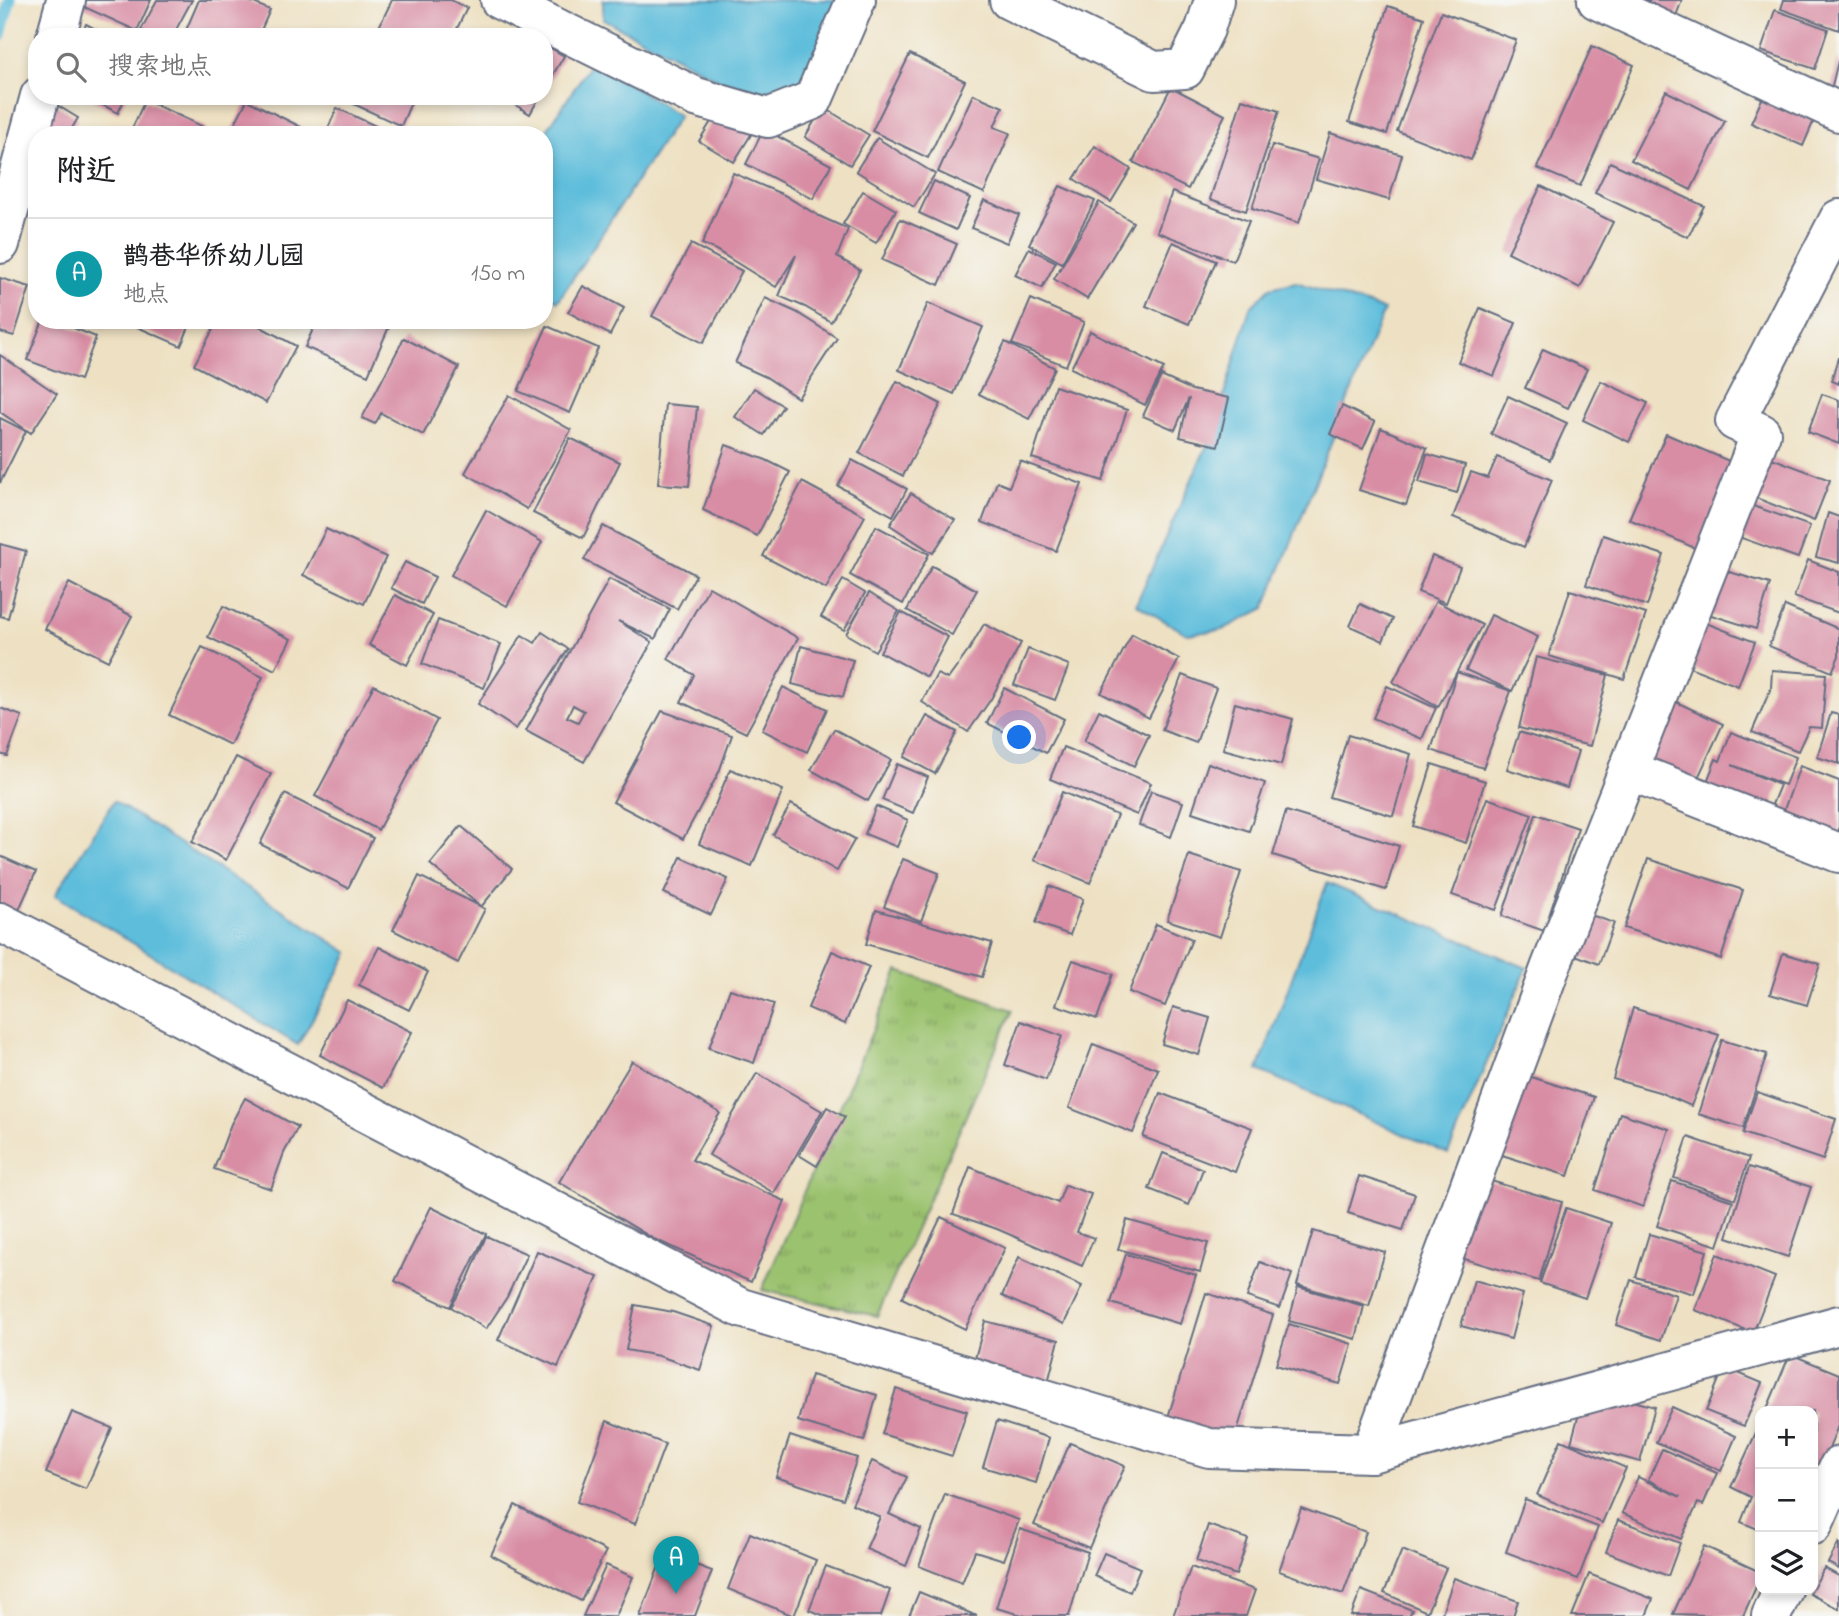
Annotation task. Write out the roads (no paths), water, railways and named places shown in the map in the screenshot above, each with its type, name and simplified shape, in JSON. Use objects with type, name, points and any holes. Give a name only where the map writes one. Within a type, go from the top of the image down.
[{"type":"street","points":[[58,28],[66,0]]},
{"type":"street","points":[[500,0],[696,97],[768,118],[813,100],[856,0]]},
{"type":"street","points":[[1009,0],[1154,71],[1185,69],[1205,29],[1214,0]]},
{"type":"street","points":[[1597,0],[1839,112]]},
{"type":"street","points":[[32,126],[38,105]]},
{"type":"street","points":[[0,244],[28,140]]},
{"type":"street","points":[[1371,1453],[1546,978],[1761,433],[1735,421],[1839,219]]},
{"type":"street","points":[[1628,771],[1839,853]]},
{"type":"street","points":[[0,922],[741,1308],[1209,1448],[1371,1453],[1839,1325]]},
{"type":"street","points":[[1818,1514],[1839,1466]]},
{"type":"street","points":[[1772,1616],[1781,1595]]},
{"type":"water","points":[[603,0],[853,0],[795,99],[740,91],[603,19]]},
{"type":"water","points":[[593,60],[679,116],[558,301],[553,298],[553,126],[550,126]]},
{"type":"water","points":[[1296,282],[1384,310],[1265,608],[1222,630],[1187,634],[1136,604],[1213,432],[1250,308],[1270,288]]},
{"type":"water","points":[[114,801],[349,953],[298,1045],[55,895]]},
{"type":"water","points":[[1327,883],[1527,968],[1448,1154],[1258,1070]]},
{"type":"waterway","points":[[0,36],[10,0]]},
{"type":"place","name":"鹊巷华侨幼儿园","points":[[676,1594]]}]
